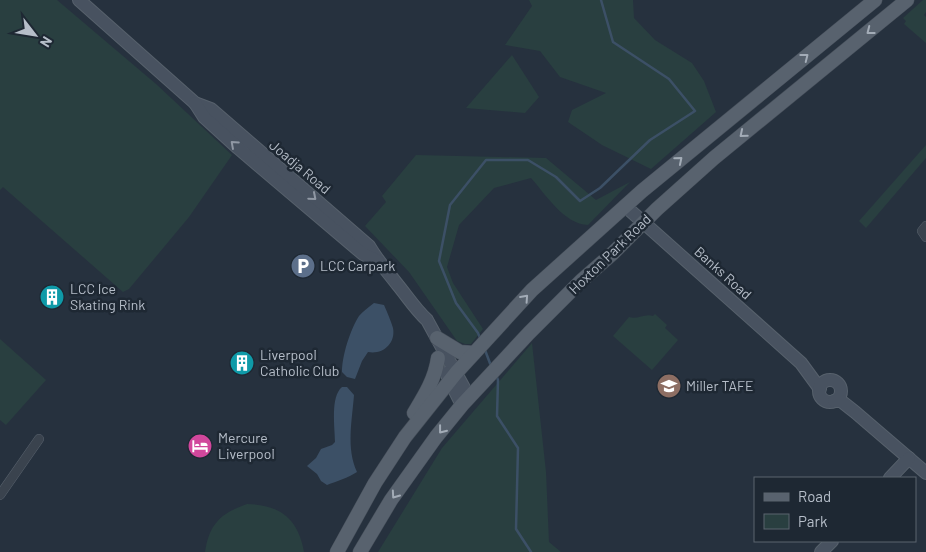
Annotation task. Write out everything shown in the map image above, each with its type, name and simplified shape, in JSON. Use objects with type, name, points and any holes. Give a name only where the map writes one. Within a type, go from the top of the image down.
[{"type":"main road","name":"Joadja Road","points":[[79,0],[91,6],[195,102],[210,109],[369,246],[378,261],[418,312],[427,320],[466,401]]},
{"type":"main road","name":"Hoxton Park Road","points":[[337,552],[384,468],[405,438],[472,354],[493,334],[532,290],[702,140],[859,15],[875,0]]},
{"type":"main road","name":"Hoxton Park Road","points":[[360,552],[391,500],[436,437],[480,385],[581,281],[714,158],[907,0]]},
{"type":"main road","name":"Banks Road","points":[[625,206],[801,363],[829,380]]},
{"type":"main road","name":"Joadja Road","points":[[418,312],[421,325],[438,358],[453,377]]},
{"type":"main road","points":[[437,338],[460,352],[472,354]]},
{"type":"main road","points":[[384,468],[402,431],[431,386],[438,358]]},
{"type":"main road","name":"Banks Road","points":[[801,363],[820,389]]},
{"type":"main road","points":[[838,397],[825,400],[820,396],[820,389],[824,382],[833,380],[838,383],[838,397],[841,401],[926,473]]},
{"type":"main road","points":[[891,477],[909,458]]},
{"type":"main road","points":[[821,552],[831,542]]},
{"type":"street","points":[[926,226],[922,231],[926,236]]},
{"type":"street","points":[[0,495],[39,439]]},
{"type":"green space","points":[[0,0],[57,0],[156,84],[232,155],[189,217],[129,289],[123,292],[3,187],[0,190]]},
{"type":"green space","points":[[529,0],[633,0],[634,18],[655,40],[692,63],[704,81],[716,112],[651,169],[602,145],[568,122],[572,110],[606,93],[560,77],[540,51],[505,45],[532,6]]},
{"type":"green space","points":[[923,0],[926,0],[926,12],[924,15],[926,17],[926,43],[904,24],[906,21],[903,18]]},
{"type":"green space","points":[[512,55],[539,97],[525,113],[466,108]]},
{"type":"green space","points":[[926,145],[926,158],[866,228],[859,221]]},
{"type":"green space","points":[[416,155],[546,158],[596,200],[630,182],[588,225],[571,220],[563,214],[531,178],[494,188],[459,225],[447,267],[453,283],[483,329],[471,344],[465,344],[457,341],[409,272],[365,226],[386,202],[382,196]]},
{"type":"green space","points":[[655,314],[667,325],[665,328],[678,340],[652,370],[613,336],[629,317],[653,316]]},
{"type":"green space","points":[[0,339],[46,380],[6,425],[0,420]]},
{"type":"green space","points":[[532,343],[546,472],[549,542],[561,552],[378,552],[442,448]]},
{"type":"green space","points":[[247,504],[269,507],[286,516],[297,531],[304,552],[205,552],[210,534],[218,521],[230,511]]},
{"type":"water","points":[[374,303],[384,305],[393,328],[392,339],[383,350],[368,352],[362,361],[355,379],[347,377],[342,372],[342,366],[350,336],[359,316]]},
{"type":"water","points":[[342,387],[347,387],[354,395],[351,444],[357,472],[327,485],[307,466],[316,458],[321,449],[335,442],[335,405],[338,392]]},
{"type":"waterway","points":[[480,338],[456,303],[439,261],[450,205],[486,160],[528,160],[556,177],[580,201],[600,188],[650,140],[695,111],[669,79],[613,42],[601,0]]},
{"type":"waterway","points":[[485,350],[491,366]]},
{"type":"waterway","points":[[496,375],[498,380],[497,416],[518,448],[516,529],[531,552]]},
{"type":"place","name":"LCC Carpark","points":[[303,266]]},
{"type":"place","name":"LCC Ice Skating Rink","points":[[52,297]]},
{"type":"place","name":"Liverpool Catholic Club","points":[[242,363]]},
{"type":"place","name":"Miller TAFE","points":[[669,386]]},
{"type":"place","name":"Mercure Liverpool","points":[[200,446]]}]
